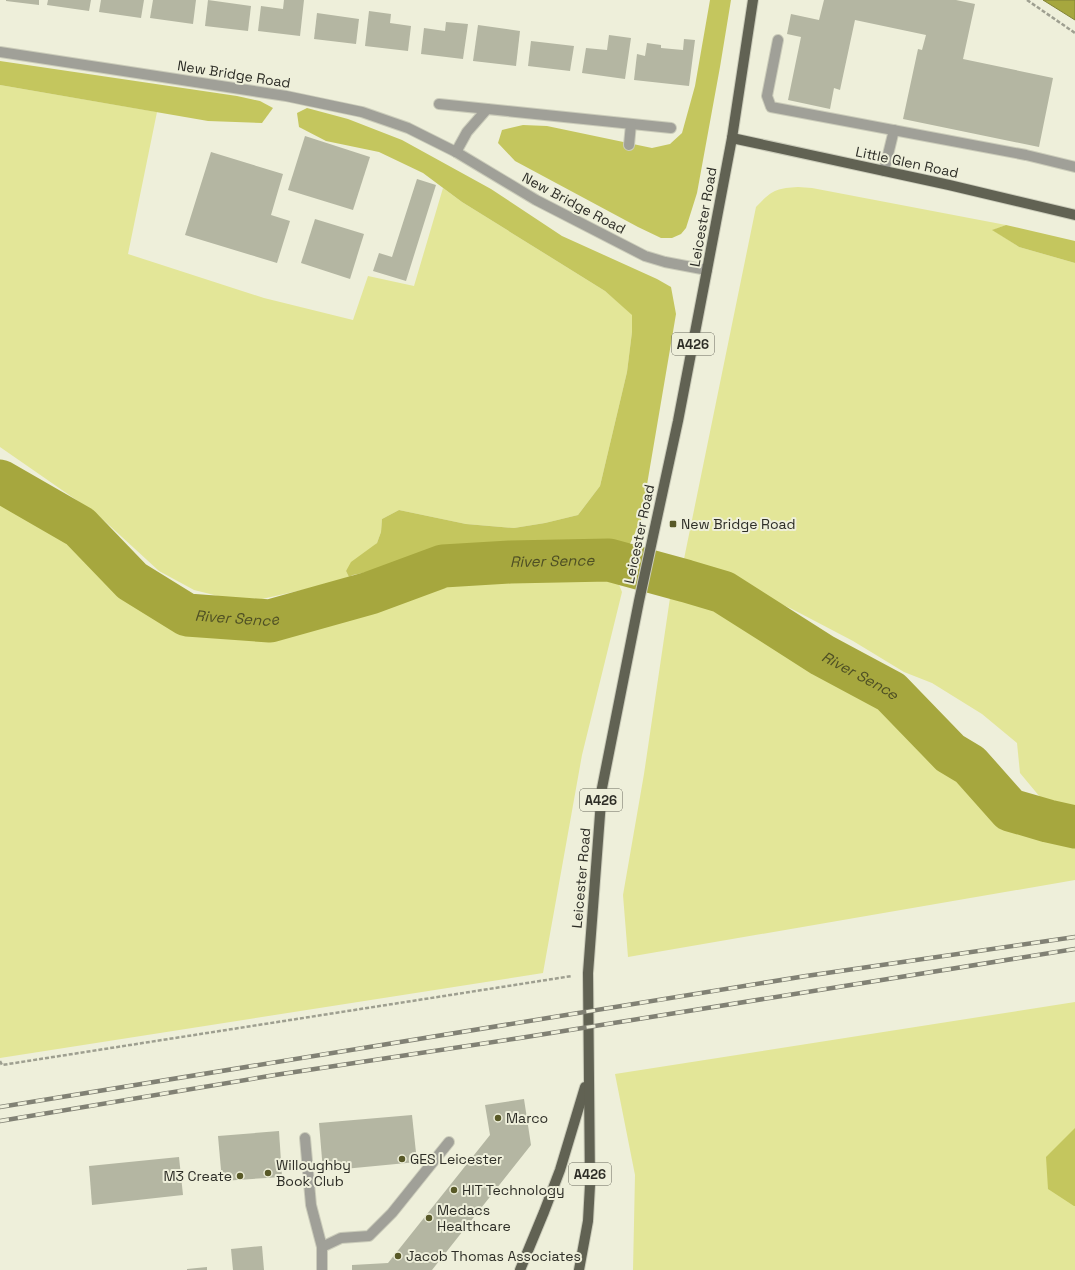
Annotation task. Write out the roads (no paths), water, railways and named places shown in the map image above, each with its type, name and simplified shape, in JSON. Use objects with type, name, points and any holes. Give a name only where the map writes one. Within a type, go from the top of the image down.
[{"type":"main road","name":"Leicester Road","points":[[579,1270],[589,1210],[588,973],[602,788],[639,601],[678,421],[707,270],[732,138],[753,0]]},
{"type":"main road","name":"Little Glen Road","points":[[732,138],[1075,215]]},
{"type":"main road","name":"Leicester Road","points":[[520,1270],[557,1177],[588,1077]]},
{"type":"street","points":[[778,40],[767,96],[771,107],[1026,155],[1075,167]]},
{"type":"street","name":"New Bridge Road","points":[[0,52],[279,94],[362,112],[408,128],[456,152],[536,200],[645,256],[665,262],[707,270]]},
{"type":"street","points":[[439,104],[671,128]]},
{"type":"street","points":[[456,152],[467,132],[487,109]]},
{"type":"street","points":[[629,146],[631,124]]},
{"type":"street","points":[[884,171],[894,130]]},
{"type":"street","points":[[305,1138],[311,1205],[322,1247],[322,1270]]},
{"type":"street","points":[[322,1247],[341,1238],[369,1236],[392,1214],[449,1142]]},
{"type":"waterway","name":"River Sence","points":[[0,481],[80,527],[132,581],[187,615],[270,621],[370,593],[443,566],[510,562],[609,560],[723,592],[822,655],[891,692],[950,753],[970,765],[1010,810],[1075,827]]},
{"type":"railway","points":[[0,1107],[806,976],[1075,937]]},
{"type":"railway","points":[[0,1121],[275,1075],[520,1038],[1075,949]]},
{"type":"place","name":"New Bridge Road","points":[[673,524]]},
{"type":"place","name":"Marco","points":[[498,1118]]},
{"type":"place","name":"GES Leicester","points":[[402,1159]]},
{"type":"place","name":"Willoughby Book Club","points":[[268,1173]]},
{"type":"place","name":"M3 Create","points":[[240,1176]]},
{"type":"place","name":"HIT Technology","points":[[454,1190]]},
{"type":"place","name":"Medacs Healthcare","points":[[429,1218]]},
{"type":"place","name":"Jacob Thomas Associates","points":[[398,1256]]}]
